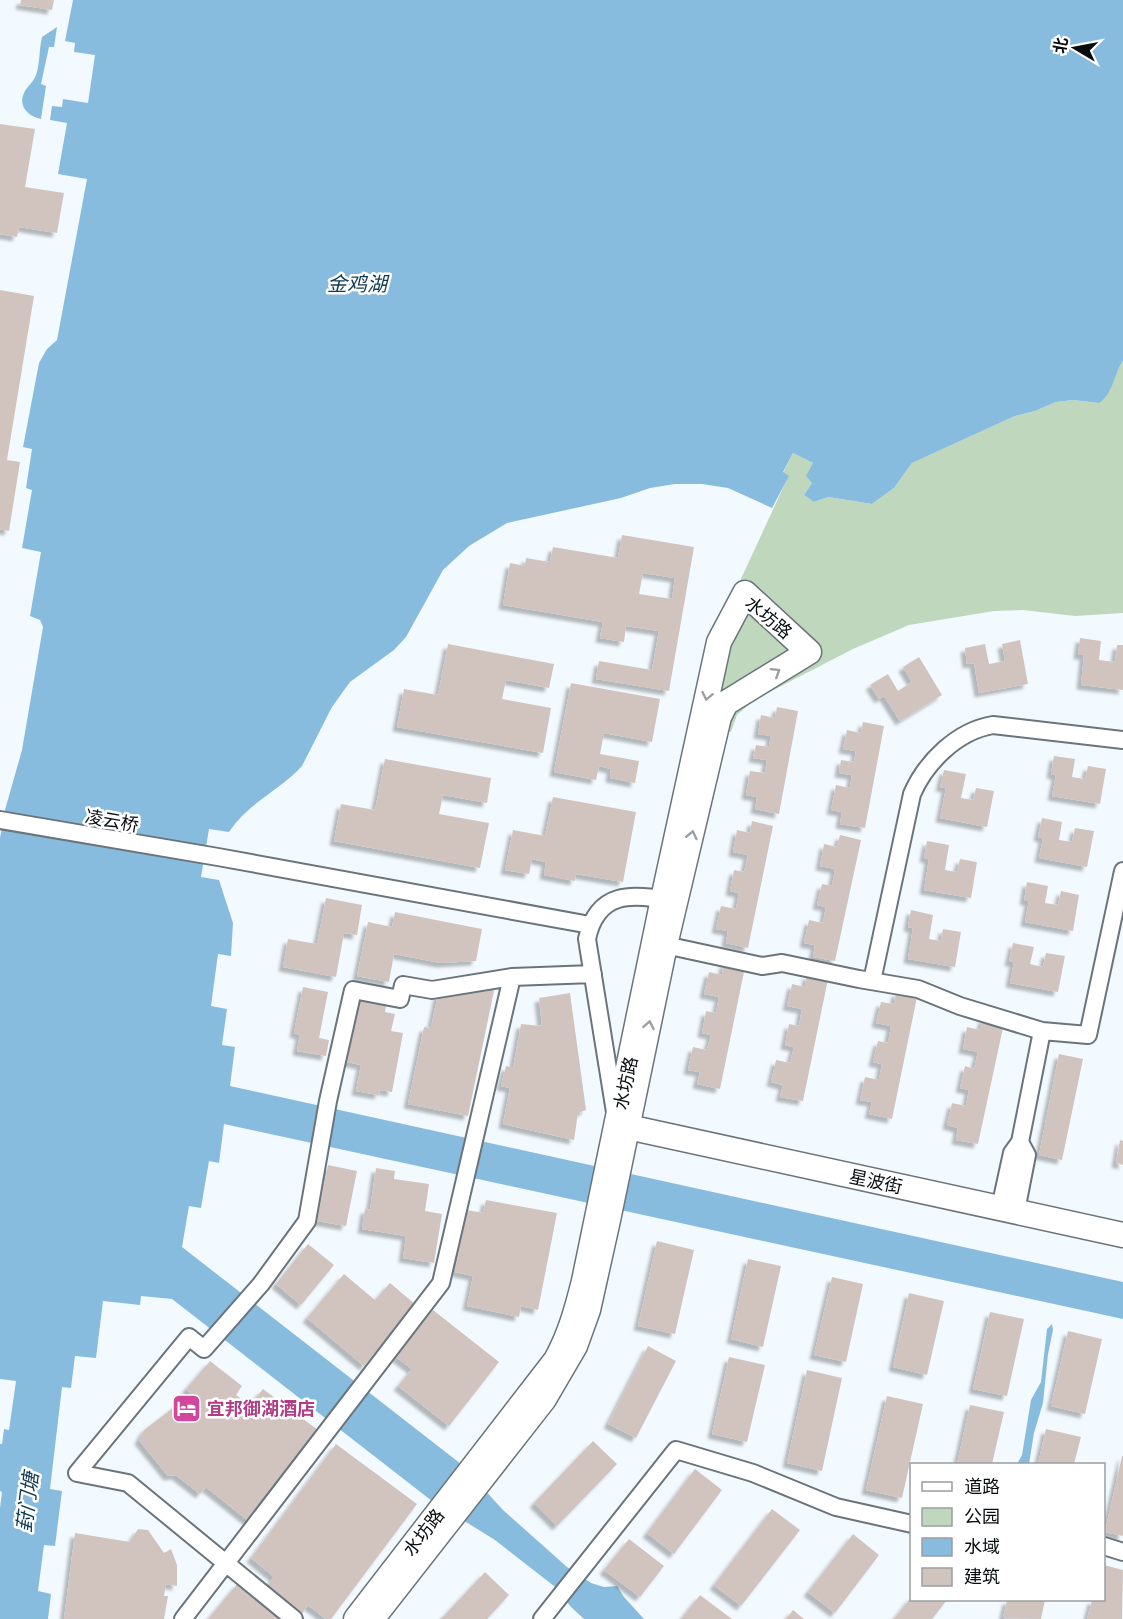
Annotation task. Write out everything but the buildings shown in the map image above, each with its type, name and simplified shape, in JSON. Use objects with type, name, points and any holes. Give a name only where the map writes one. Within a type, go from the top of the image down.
[{"type":"street","name":"水坊路","points":[[356,1619],[481,1468],[544,1399],[575,1346],[588,1310],[603,1218],[622,1126],[670,901],[719,642],[745,593],[809,652],[726,703],[719,717],[670,901],[665,945],[622,1126]]},
{"type":"street","points":[[872,981],[912,795],[923,774],[944,750],[969,733],[981,727],[993,725],[1123,740]]},
{"type":"street","name":"凌云桥","points":[[0,820],[590,925]]},
{"type":"street","points":[[665,945],[762,966],[782,963],[918,989],[960,1006],[1042,1031],[1089,1035],[1123,871]]},
{"type":"street","points":[[622,1126],[587,939],[596,913],[620,898],[634,895],[670,901]]},
{"type":"street","points":[[294,1619],[128,1483],[77,1473],[189,1337],[204,1349],[261,1284],[307,1221],[328,1101],[353,990],[400,999],[403,984],[432,990],[512,977],[593,974]]},
{"type":"street","points":[[183,1619],[441,1283],[512,977]]},
{"type":"street","points":[[1008,1210],[1027,1155],[1020,1142],[1042,1031]]},
{"type":"street","name":"星波街","points":[[622,1126],[1123,1234]]},
{"type":"street","points":[[547,1613],[676,1450],[753,1473],[836,1507],[910,1524]]},
{"type":"street","name":"水坊路","points":[[372,1619],[441,1519]]},
{"type":"street","points":[[1105,1546],[1123,1552]]},
{"type":"green space","points":[[1123,361],[1123,613],[1075,616],[1023,610],[994,611],[909,625],[853,649],[754,700],[737,715],[731,732],[694,726],[715,635],[788,477],[783,473],[793,453],[813,463],[812,483],[804,495],[814,502],[828,497],[872,504],[894,488],[912,463],[1015,416],[1056,402],[1073,400],[1099,403]]},
{"type":"water","name":"金鸡湖","points":[[73,0],[1123,0],[1123,361],[1104,399],[1099,403],[1073,400],[1056,402],[1015,416],[912,463],[894,488],[872,504],[828,497],[814,502],[804,495],[812,483],[806,476],[813,463],[793,453],[783,472],[789,476],[772,508],[728,488],[702,484],[675,484],[507,523],[469,546],[443,570],[406,637],[394,650],[350,682],[342,693],[332,707],[302,766],[245,813],[229,832],[209,829],[201,877],[219,880],[233,923],[231,956],[218,954],[211,1006],[227,1009],[222,1045],[235,1047],[230,1086],[1123,1282],[1123,1319],[224,1124],[219,1163],[209,1161],[201,1208],[189,1206],[182,1247],[461,1464],[503,1510],[567,1567],[591,1583],[604,1587],[617,1586],[644,1619],[584,1619],[554,1586],[495,1540],[432,1501],[172,1299],[141,1296],[140,1305],[103,1301],[96,1358],[75,1356],[71,1388],[62,1387],[50,1489],[62,1491],[55,1546],[44,1545],[38,1591],[51,1594],[48,1619],[0,1619],[2,1492],[0,1491],[0,1444],[2,1444],[4,1429],[9,1430],[16,1381],[0,1379],[0,838],[5,810],[22,750],[43,627],[40,620],[30,616],[41,552],[22,548],[32,490],[26,488],[32,449],[23,447],[39,363],[47,349],[57,340],[87,179],[58,174],[67,123],[50,120],[52,106],[62,107],[63,99],[88,103],[95,55],[74,52],[75,43],[65,41]]},
{"type":"water","points":[[57,27],[54,47],[49,47],[41,84],[46,86],[41,119],[28,113],[22,101],[25,91],[36,75],[42,37]]},
{"type":"water","points":[[1052,1324],[1043,1403],[1034,1433],[1029,1463],[1018,1463],[1022,1455],[1031,1400],[1041,1382],[1047,1329]]},
{"type":"place","name":"宜邦御湖酒店","points":[[186,1408]]},
{"type":"water label","name":"葑门塘","points":[[27,1502]]}]
